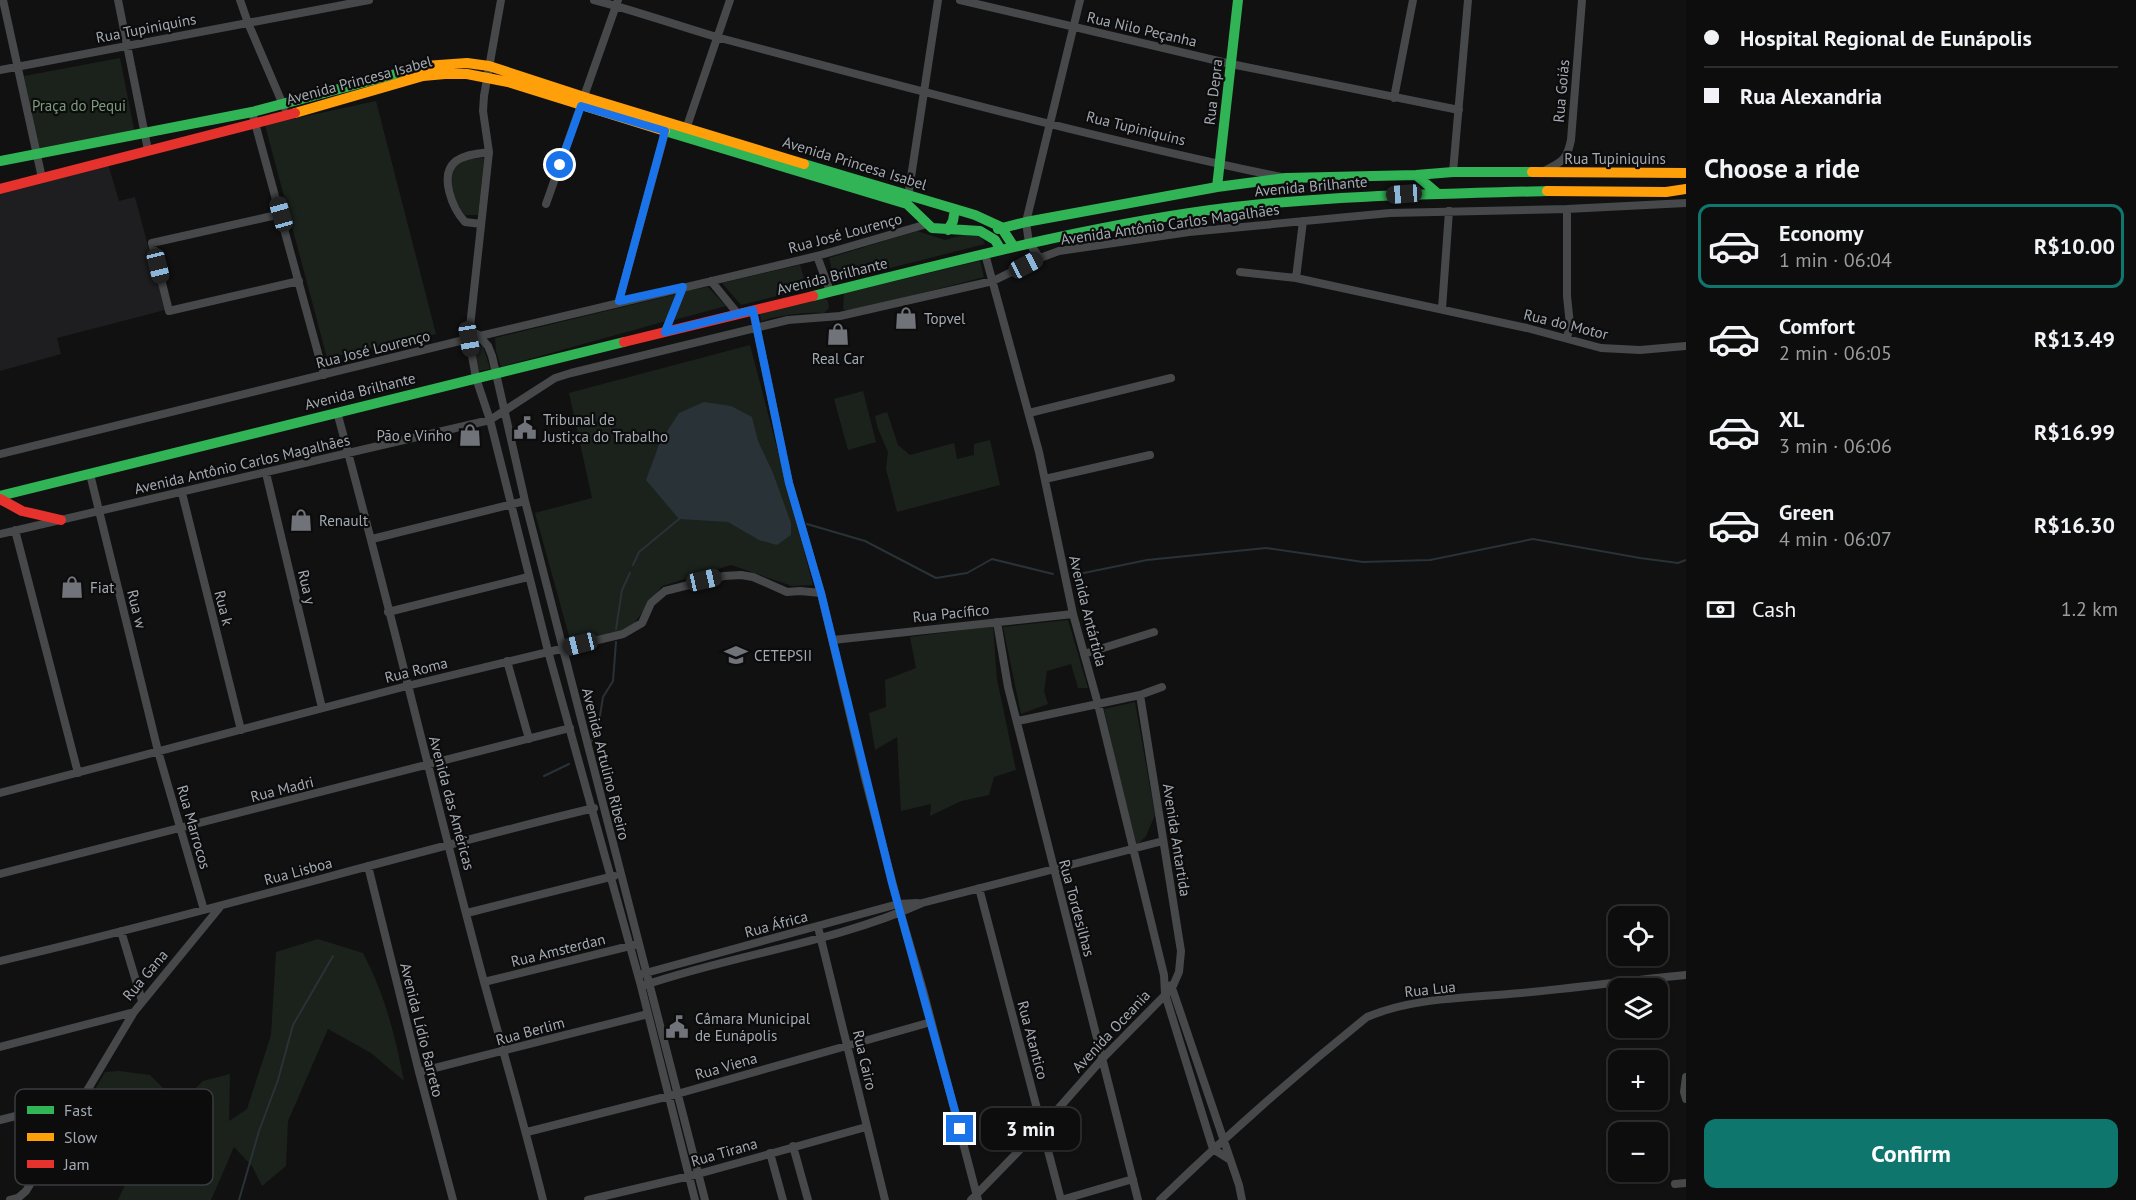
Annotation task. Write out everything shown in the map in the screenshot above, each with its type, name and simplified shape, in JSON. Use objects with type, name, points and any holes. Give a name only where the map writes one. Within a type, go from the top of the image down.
[{"type":"main road","name":"Rua Depra","points":[[1217,187],[1231,64],[1235,1]]},
{"type":"main road","name":"Avenida Princesa Isabel","points":[[0,160],[252,112],[285,110],[439,73],[488,70],[583,102],[908,200],[955,209]]},
{"type":"main road","name":"Avenida Princesa Isabel","points":[[0,189],[256,124],[285,110]]},
{"type":"main road","points":[[207,121],[211,135]]},
{"type":"main road","name":"Rua Tupiniquins","points":[[1286,178],[1453,172],[1686,173]]},
{"type":"main road","points":[[1416,175],[1437,193]]},
{"type":"main road","points":[[988,234],[1001,227],[1026,222],[1217,187],[1286,178]]},
{"type":"main road","name":"Avenida Brilhante","points":[[0,497],[1029,243],[1195,212],[1324,200],[1437,193],[1666,192],[1681,189]]},
{"type":"main road","name":"Avenida Princesa Isabel","points":[[908,200],[925,222]]},
{"type":"main road","points":[[933,203],[925,222],[935,229],[974,230],[988,234],[997,242],[1001,250]]},
{"type":"main road","points":[[948,230],[953,221],[955,209],[1001,227],[1014,247]]},
{"type":"main road","points":[[0,497],[22,511],[61,520]]},
{"type":"street","points":[[3,0],[42,178]]},
{"type":"street","points":[[118,0],[148,150]]},
{"type":"street","points":[[240,0],[285,110]]},
{"type":"street","name":"Rua Tupiniquins","points":[[0,70],[369,0]]},
{"type":"street","name":"Avenida Artulino Ribeiro","points":[[501,0],[483,111],[489,152],[469,339],[476,378],[490,420],[528,577],[641,986],[695,1200]]},
{"type":"street","name":"Rua Tupiniquins","points":[[594,0],[618,3],[717,37],[924,91],[1219,164],[1286,178]]},
{"type":"street","points":[[685,132],[730,0]]},
{"type":"street","points":[[908,200],[938,0]]},
{"type":"street","name":"Rua Nilo Peçanha","points":[[960,0],[1231,64],[1459,110]]},
{"type":"street","points":[[1040,258],[1029,243],[1026,222],[1080,0]]},
{"type":"street","points":[[1394,98],[1413,0]]},
{"type":"street","points":[[1453,172],[1468,0]]},
{"type":"street","name":"Rua Goiás","points":[[1544,172],[1562,162],[1568,153],[1582,0]]},
{"type":"street","points":[[546,204],[618,3]]},
{"type":"street","points":[[252,112],[324,375]]},
{"type":"street","points":[[622,302],[619,301],[667,126]]},
{"type":"street","points":[[482,224],[465,222],[455,211],[447,182],[449,169],[458,159],[471,154],[489,152]]},
{"type":"street","points":[[1681,189],[1686,196]]},
{"type":"street","name":"Avenida Antônio Carlos Magalhães","points":[[0,534],[490,420],[561,376],[756,327],[788,320],[861,312],[993,281],[1059,251],[1246,225],[1390,213],[1567,209],[1686,203]]},
{"type":"street","points":[[1567,209],[1567,296],[1570,325],[1567,338]]},
{"type":"street","points":[[1442,309],[1449,211]]},
{"type":"street","points":[[281,214],[152,243],[169,310],[298,281]]},
{"type":"street","points":[[1296,278],[1303,221]]},
{"type":"street","name":"Rua José Lourenço","points":[[0,454],[818,256],[925,222]]},
{"type":"street","name":"Avenida Antártida","points":[[985,254],[1029,413],[1073,614],[1098,704],[1164,975],[1165,994],[1213,1149]]},
{"type":"street","points":[[818,256],[830,291]]},
{"type":"street","name":"Rua do Motor","points":[[1240,272],[1296,278],[1442,309],[1601,348],[1625,350],[1686,346]]},
{"type":"street","points":[[711,281],[738,314]]},
{"type":"street","points":[[665,332],[683,287]]},
{"type":"street","points":[[753,310],[789,483],[821,593],[865,778],[976,1198]]},
{"type":"street","points":[[470,327],[480,336]]},
{"type":"street","name":"Avenida Artulino Ribeiro","points":[[480,336],[492,356],[497,373],[503,410],[525,501],[705,1200]]},
{"type":"street","points":[[1029,413],[1171,378]]},
{"type":"street","name":"Avenida das Américas","points":[[337,412],[372,539],[388,612],[484,982],[527,1132],[543,1200]]},
{"type":"street","points":[[1045,479],[1150,455]]},
{"type":"street","name":"Rua y","points":[[266,473],[322,708]]},
{"type":"street","name":"Rua w","points":[[90,474],[158,751]]},
{"type":"street","name":"Rua k","points":[[182,493],[241,730]]},
{"type":"street","points":[[372,539],[525,501]]},
{"type":"street","points":[[15,530],[78,773]]},
{"type":"street","name":"Rua Roma","points":[[0,793],[407,686],[623,634],[642,623],[651,603],[665,591],[724,576],[753,577],[787,592],[821,593]]},
{"type":"street","points":[[388,612],[528,577]]},
{"type":"street","name":"Rua Pacífico","points":[[832,640],[1073,614]]},
{"type":"street","name":"Rua Tordesilhas","points":[[997,622],[1008,687],[1138,1200]]},
{"type":"street","points":[[1084,654],[1154,632]]},
{"type":"street","points":[[507,661],[529,739]]},
{"type":"street","points":[[1018,721],[1140,695],[1162,687]]},
{"type":"street","name":"Avenida Antartida","points":[[1140,695],[1181,951],[1179,972],[1172,988]]},
{"type":"street","name":"Rua Madri","points":[[0,874],[570,728]]},
{"type":"street","name":"Rua Marrocos","points":[[158,751],[204,910]]},
{"type":"street","name":"Rua Lisboa","points":[[0,961],[602,806]]},
{"type":"street","name":"Rua África","points":[[641,986],[821,938],[900,913],[922,903],[1163,841]]},
{"type":"street","name":"Avenida Lídio Barreto","points":[[368,866],[418,1072],[453,1200]]},
{"type":"street","points":[[467,913],[620,875]]},
{"type":"street","name":"Rua Atantico","points":[[979,888],[1061,1200]]},
{"type":"street","name":"Rua África","points":[[638,975],[898,904],[922,903]]},
{"type":"street","name":"Rua Gana","points":[[0,1047],[134,1012],[220,906]]},
{"type":"street","name":"Rua Cairo","points":[[818,927],[885,1200]]},
{"type":"street","points":[[121,930],[142,1001]]},
{"type":"street","name":"Rua Amsterdan","points":[[484,982],[639,944]]},
{"type":"street","name":"Avenida Antártida","points":[[1164,975],[1172,988],[1239,1185],[1242,1200]]},
{"type":"street","name":"Rua Lua","points":[[1160,1200],[1300,1071],[1375,1013],[1425,1002],[1686,975]]},
{"type":"street","name":"Avenida Oceania","points":[[976,1198],[1103,1058],[1172,988]]},
{"type":"street","points":[[88,1089],[134,1012]]},
{"type":"street","name":"Rua Berlim","points":[[418,1072],[505,1052],[648,1014]]},
{"type":"street","name":"Rua Viena","points":[[527,1132],[677,1094],[931,1022]]},
{"type":"street","points":[[1686,1077],[1684,1092],[1686,1099]]},
{"type":"street","points":[[0,1120],[15,1116]]},
{"type":"street","name":"Rua Tirana","points":[[588,1200],[698,1174],[866,1127]]},
{"type":"street","points":[[793,1146],[808,1200]]},
{"type":"street","points":[[1213,1149],[1229,1159]]},
{"type":"street","points":[[770,1153],[783,1200]]},
{"type":"street","points":[[1061,1200],[1133,1179]]},
{"type":"street","points":[[1675,1184],[1686,1182]]},
{"type":"street","points":[[10,1200],[18,1198],[30,1185]]},
{"type":"shaded area","points":[[108,164],[119,201],[135,197],[165,310],[57,338],[61,354],[0,371],[0,192]]},
{"type":"shaded area","points":[[704,402],[731,406],[752,417],[758,441],[773,473],[791,523],[791,535],[777,545],[759,540],[728,522],[679,519],[646,480],[660,442],[679,413]]},
{"type":"green space","name":"Praça do Pequi","points":[[120,58],[135,134],[38,152],[24,76]]},
{"type":"green space","points":[[376,101],[436,334],[327,358],[265,125]]},
{"type":"green space","points":[[484,158],[478,215],[465,215],[458,204],[451,183],[453,170],[462,161]]},
{"type":"green space","points":[[917,231],[945,240],[963,235],[980,234],[985,244],[835,282],[829,258]]},
{"type":"green space","points":[[980,261],[984,277],[849,312],[843,309],[844,293]]},
{"type":"green space","points":[[800,265],[805,282],[804,289],[741,305],[722,283]]},
{"type":"green space","points":[[708,287],[726,306],[674,320],[685,291]]},
{"type":"green space","points":[[677,294],[666,321],[501,367],[495,338]]},
{"type":"green space","points":[[824,298],[828,301],[829,308],[824,313],[792,314],[761,321],[760,313]]},
{"type":"green space","points":[[478,345],[483,346],[490,369],[479,371],[475,348]]},
{"type":"green space","points":[[750,345],[813,585],[792,586],[731,565],[662,586],[627,633],[571,643],[535,513],[592,498],[569,393]]},
{"type":"green space","points":[[863,391],[876,442],[848,450],[834,399]]},
{"type":"green space","points":[[887,412],[898,445],[910,455],[954,443],[957,459],[974,455],[974,444],[990,440],[1000,485],[897,512],[886,469],[888,452],[875,416]]},
{"type":"green space","points":[[1068,620],[1088,688],[1078,688],[1071,664],[1047,671],[1044,691],[1048,704],[1021,714],[1003,627]]},
{"type":"green space","points":[[993,626],[997,679],[1016,770],[994,777],[989,795],[961,801],[930,816],[931,804],[901,811],[897,737],[875,750],[869,713],[886,707],[885,680],[916,668],[910,637]]},
{"type":"green space","points":[[1135,702],[1155,815],[1146,836],[1136,846],[1104,709]]},
{"type":"green space","points":[[318,939],[363,953],[388,1016],[404,1081],[371,1053],[328,1029],[288,1121],[286,1166],[262,1186],[252,1166],[234,1147],[211,1200],[118,1200],[125,1185],[213,1185],[213,1089],[195,1089],[203,1081],[230,1074],[229,1121],[247,1109],[271,1035],[276,952]]},
{"type":"green space","points":[[119,1071],[150,1075],[164,1089],[95,1089],[105,1072]]},
{"type":"waterway","points":[[633,565],[639,552],[679,519]]},
{"type":"waterway","points":[[807,524],[865,541],[936,578],[967,573],[992,559],[1053,574]]},
{"type":"waterway","points":[[1074,575],[1147,560],[1266,548],[1363,562],[1430,560],[1533,539],[1640,558],[1678,563],[1686,560]]},
{"type":"waterway","points":[[616,629],[622,590],[630,573]]},
{"type":"waterway","points":[[590,744],[598,728],[603,697],[613,681],[616,642]]},
{"type":"waterway","points":[[544,776],[569,764]]},
{"type":"waterway","points":[[239,1200],[259,1131],[278,1080],[293,1025],[333,956]]},
{"type":"traffic: fast","points":[[1217,187],[1238,0]]},
{"type":"traffic: fast","points":[[0,161],[252,112],[403,72]]},
{"type":"traffic: fast","points":[[665,131],[907,204],[932,228],[980,231],[995,240],[1001,250]]},
{"type":"traffic: fast","points":[[804,164],[975,215],[1001,227],[1014,247]]},
{"type":"traffic: fast","points":[[998,229],[1217,187],[1286,178],[1453,172],[1532,172]]},
{"type":"traffic: fast","points":[[1416,175],[1437,193]]},
{"type":"traffic: fast","points":[[813,296],[1022,245],[1181,214],[1312,200],[1547,191]]},
{"type":"traffic: fast","points":[[948,230],[953,221],[955,209]]},
{"type":"traffic: fast","points":[[0,496],[624,342]]},
{"type":"traffic: slow","points":[[403,72],[425,66],[467,63],[489,66],[804,164]]},
{"type":"traffic: slow","points":[[295,113],[423,76],[467,74],[508,82],[665,131]]},
{"type":"traffic: slow","points":[[1532,172],[1686,173]]},
{"type":"traffic: slow","points":[[1547,191],[1666,192],[1686,189]]},
{"type":"traffic: jam","points":[[0,189],[295,113]]},
{"type":"traffic: jam","points":[[624,342],[813,296]]},
{"type":"traffic: jam","points":[[0,499],[22,511],[61,520]]},
{"type":"place","name":"Topvel","points":[[906,318]]},
{"type":"place","name":"Real Car","points":[[838,334]]},
{"type":"place","name":"Tribunal de Justi;ca do Trabalho","points":[[525,428]]},
{"type":"place","name":"Pão e Vinho","points":[[470,435]]},
{"type":"place","name":"Renault","points":[[301,520]]},
{"type":"place","name":"Fiat","points":[[72,587]]},
{"type":"place","name":"CETEPSII","points":[[736,655]]},
{"type":"place","name":"Câmara Municipal de Eunápolis","points":[[677,1027]]},
{"type":"route","points":[[560,165],[581,106],[665,131],[619,301],[683,287],[665,332],[753,310],[789,483],[821,593],[892,883],[960,1129]]}]
